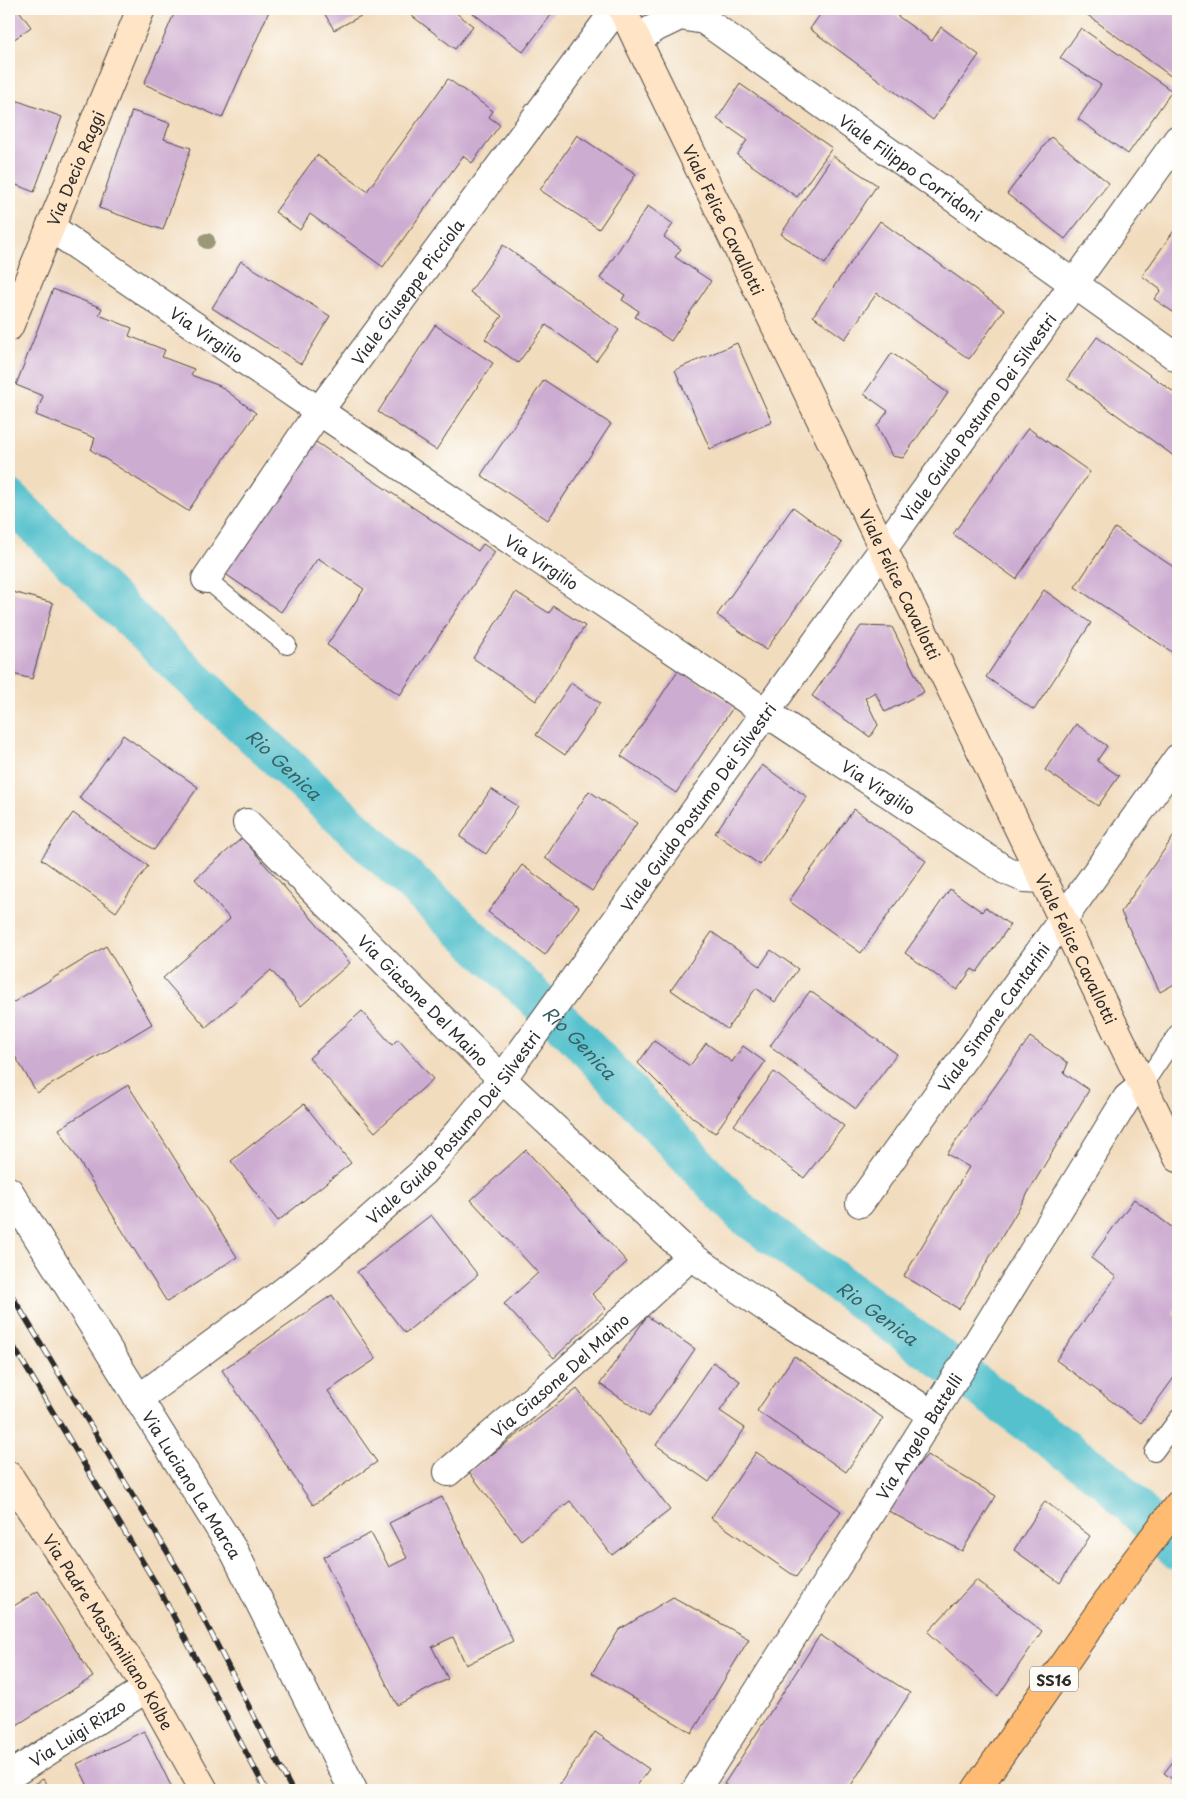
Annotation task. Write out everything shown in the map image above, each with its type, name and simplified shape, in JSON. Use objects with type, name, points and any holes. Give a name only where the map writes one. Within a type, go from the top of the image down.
[{"type":"main road","name":"SS16","points":[[976,1790],[1131,1567],[1178,1505]]},
{"type":"street","name":"Via Decio Raggi","points":[[9,328],[141,9]]},
{"type":"street","name":"Viale Giuseppe Picciola","points":[[206,578],[318,411],[616,9]]},
{"type":"street","name":"Viale Felice Cavallotti","points":[[622,9],[1178,1158]]},
{"type":"street","name":"Viale Filippo Corridoni","points":[[638,42],[650,30],[680,16],[704,20],[1178,358]]},
{"type":"street","name":"Viale Guido Postumo Dei Silvestri","points":[[138,1399],[294,1283],[332,1252],[423,1172],[460,1130],[502,1079],[1178,139]]},
{"type":"street","name":"Via Virgilio","points":[[50,227],[318,411],[765,712],[1004,870],[1024,878],[1043,879]]},
{"type":"street","name":"Viale Simone Cantarini","points":[[860,1203],[1178,758]]},
{"type":"street","name":"Via Giasone Del Maino","points":[[247,823],[502,1079],[691,1256],[772,1312],[932,1414]]},
{"type":"street","name":"Via Angelo Battelli","points":[[696,1790],[976,1345],[1127,1098],[1142,1085]]},
{"type":"street","name":"Via Luciano La Marca","points":[[9,1191],[235,1553],[353,1790]]},
{"type":"street","name":"Via Giasone Del Maino","points":[[448,1472],[564,1374],[691,1256]]},
{"type":"street","name":"Via Padre Massimiliano Kolbe","points":[[9,1476],[147,1688],[204,1790]]},
{"type":"street","name":"Via Luigi Rizzo","points":[[9,1776],[147,1688]]},
{"type":"lane","points":[[206,578],[287,645]]},
{"type":"lane","points":[[1142,1085],[1178,1033]]},
{"type":"lane","points":[[1154,1452],[1178,1419]]},
{"type":"building","points":[[9,9],[18,9],[31,27],[9,43]]},
{"type":"building","points":[[176,9],[270,9],[222,118],[144,84]]},
{"type":"building","points":[[322,9],[374,9],[334,30]]},
{"type":"building","points":[[403,9],[451,9],[473,26],[455,49]]},
{"type":"building","points":[[824,9],[888,9],[932,41],[941,27],[979,55],[933,120],[810,29]]},
{"type":"building","points":[[1084,9],[1178,9],[1178,68],[1172,77],[1082,11]]},
{"type":"building","points":[[469,10],[555,10],[523,52]]},
{"type":"building","points":[[1081,28],[1172,91],[1128,154],[1078,119],[1101,85],[1060,58]]},
{"type":"building","points":[[448,79],[493,111],[489,117],[500,125],[472,163],[463,156],[383,267],[310,214],[300,230],[275,212],[317,155],[367,191]]},
{"type":"building","points":[[740,84],[832,148],[797,197],[737,155],[747,140],[717,119]]},
{"type":"building","points":[[10,98],[62,117],[34,192],[9,182]]},
{"type":"building","points":[[132,111],[170,123],[164,139],[191,148],[163,230],[99,208]]},
{"type":"building","points":[[577,135],[636,174],[599,229],[540,190]]},
{"type":"building","points":[[1051,137],[1109,183],[1065,239],[1007,194]]},
{"type":"building","points":[[833,156],[877,185],[825,264],[781,234]]},
{"type":"building","points":[[648,206],[673,224],[664,237],[681,249],[675,257],[711,281],[671,341],[635,317],[639,311],[622,300],[625,295],[600,278]]},
{"type":"building","points":[[880,221],[1004,310],[969,359],[877,293],[845,339],[813,316]]},
{"type":"building","points":[[1178,225],[1178,311],[1176,314],[1154,299],[1161,290],[1142,276]]},
{"type":"building","points":[[503,245],[619,330],[596,361],[546,325],[518,363],[485,339],[502,316],[470,292]]},
{"type":"building","points":[[241,261],[330,316],[301,364],[212,308]]},
{"type":"building","points":[[53,289],[102,308],[99,315],[132,328],[129,336],[165,350],[162,357],[194,369],[191,375],[220,386],[256,413],[188,511],[91,450],[95,438],[36,415],[43,396],[16,385]]},
{"type":"building","points":[[435,325],[493,363],[436,450],[378,412]]},
{"type":"building","points":[[1097,337],[1178,395],[1178,459],[1067,379]]},
{"type":"building","points":[[737,343],[772,422],[710,449],[675,370]]},
{"type":"building","points":[[892,353],[948,393],[903,458],[892,456],[877,426],[888,411],[864,394]]},
{"type":"building","points":[[544,380],[611,424],[548,520],[481,475]]},
{"type":"building","points":[[1028,428],[1090,472],[1016,579],[953,534]]},
{"type":"building","points":[[310,438],[478,551],[483,544],[495,552],[400,695],[327,645],[364,589],[318,558],[281,612],[221,571]]},
{"type":"building","points":[[793,507],[842,543],[766,650],[717,615]]},
{"type":"building","points":[[1115,528],[1178,570],[1178,656],[1075,587]]},
{"type":"building","points":[[1044,590],[1091,623],[1034,710],[986,677]]},
{"type":"building","points":[[9,591],[53,603],[32,679],[9,673]]},
{"type":"building","points":[[516,592],[549,613],[554,606],[585,626],[536,701],[473,658]]},
{"type":"building","points":[[861,626],[892,627],[924,692],[885,712],[875,692],[865,698],[878,725],[870,737],[812,696]]},
{"type":"building","points":[[679,669],[734,706],[676,793],[621,756]]},
{"type":"building","points":[[571,683],[600,703],[565,755],[536,735]]},
{"type":"building","points":[[1076,724],[1107,746],[1097,761],[1119,776],[1098,806],[1045,770]]},
{"type":"building","points":[[123,735],[198,787],[154,850],[79,798]]},
{"type":"building","points":[[762,765],[807,797],[760,865],[715,833]]},
{"type":"building","points":[[491,789],[518,806],[486,854],[460,837]]},
{"type":"building","points":[[589,791],[637,823],[592,891],[545,858]]},
{"type":"building","points":[[854,809],[926,861],[861,953],[789,901]]},
{"type":"building","points":[[73,813],[148,866],[116,912],[41,859]]},
{"type":"building","points":[[1178,830],[1178,982],[1160,992],[1121,912]]},
{"type":"building","points":[[242,838],[350,963],[301,1006],[271,970],[206,1027],[163,978],[230,919],[195,879]]},
{"type":"building","points":[[522,865],[579,907],[545,955],[488,912]]},
{"type":"building","points":[[950,889],[982,912],[985,907],[1010,925],[977,972],[972,969],[957,990],[905,953]]},
{"type":"building","points":[[712,932],[760,966],[771,950],[798,969],[775,1002],[756,988],[727,1029],[671,990]]},
{"type":"building","points":[[106,946],[152,1024],[37,1093],[9,1046],[9,1005]]},
{"type":"building","points":[[810,991],[897,1054],[856,1109],[770,1046]]},
{"type":"building","points":[[362,1011],[392,1045],[398,1039],[433,1079],[375,1132],[309,1058]]},
{"type":"building","points":[[1030,1037],[1068,1063],[1064,1073],[1089,1090],[959,1309],[904,1276],[969,1167],[947,1154]]},
{"type":"building","points":[[654,1041],[690,1066],[706,1043],[732,1062],[743,1046],[765,1062],[715,1133],[693,1118],[638,1063]]},
{"type":"building","points":[[774,1072],[844,1126],[804,1178],[734,1125]]},
{"type":"building","points":[[128,1085],[237,1257],[167,1302],[59,1129]]},
{"type":"building","points":[[304,1104],[351,1163],[278,1221],[231,1161]]},
{"type":"building","points":[[526,1150],[627,1262],[592,1294],[606,1309],[554,1358],[504,1304],[538,1273],[471,1200]]},
{"type":"building","points":[[1134,1199],[1173,1228],[1178,1239],[1178,1306],[1173,1313],[1178,1317],[1178,1372],[1141,1423],[1056,1360],[1116,1277],[1091,1258]]},
{"type":"building","points":[[431,1215],[478,1275],[405,1333],[357,1272]]},
{"type":"building","points":[[332,1295],[376,1359],[328,1391],[377,1462],[313,1505],[222,1370]]},
{"type":"building","points":[[647,1316],[695,1349],[648,1417],[600,1384]]},
{"type":"building","points":[[794,1356],[883,1418],[846,1472],[757,1411]]},
{"type":"building","points":[[713,1362],[740,1381],[720,1411],[745,1428],[709,1482],[656,1445]]},
{"type":"building","points":[[577,1389],[670,1510],[612,1555],[570,1501],[521,1540],[469,1472]]},
{"type":"building","points":[[756,1452],[841,1511],[796,1577],[711,1518]]},
{"type":"building","points":[[927,1455],[996,1496],[962,1551],[883,1508]]},
{"type":"building","points":[[442,1497],[513,1641],[466,1665],[453,1637],[432,1647],[448,1679],[397,1705],[323,1557],[371,1533],[389,1567],[407,1558],[389,1523]]},
{"type":"building","points":[[1045,1501],[1090,1536],[1060,1583],[1014,1550]]},
{"type":"building","points":[[976,1580],[1042,1631],[998,1696],[928,1632]]},
{"type":"building","points":[[38,1591],[93,1677],[9,1730],[9,1609]]},
{"type":"building","points":[[673,1597],[749,1639],[692,1733],[592,1673],[619,1630]]},
{"type":"building","points":[[820,1635],[910,1693],[848,1790],[734,1790],[724,1784]]},
{"type":"building","points":[[144,1731],[173,1790],[90,1790],[77,1764]]},
{"type":"building","points":[[595,1732],[649,1769],[634,1790],[560,1790],[557,1788]]},
{"type":"building","points":[[1178,1755],[1178,1783],[1164,1773]]},
{"type":"building","points":[[43,1779],[50,1790],[25,1790]]},
{"type":"building","points":[[1178,1783],[1178,1790],[1172,1790]]},
{"type":"waterway","name":"Rio Genica","points":[[9,499],[169,656],[575,1035],[742,1213],[1107,1480],[1178,1551]]},
{"type":"railway","points":[[9,1291],[180,1573],[292,1790]]},
{"type":"railway","points":[[9,1339],[159,1589],[266,1790]]}]
